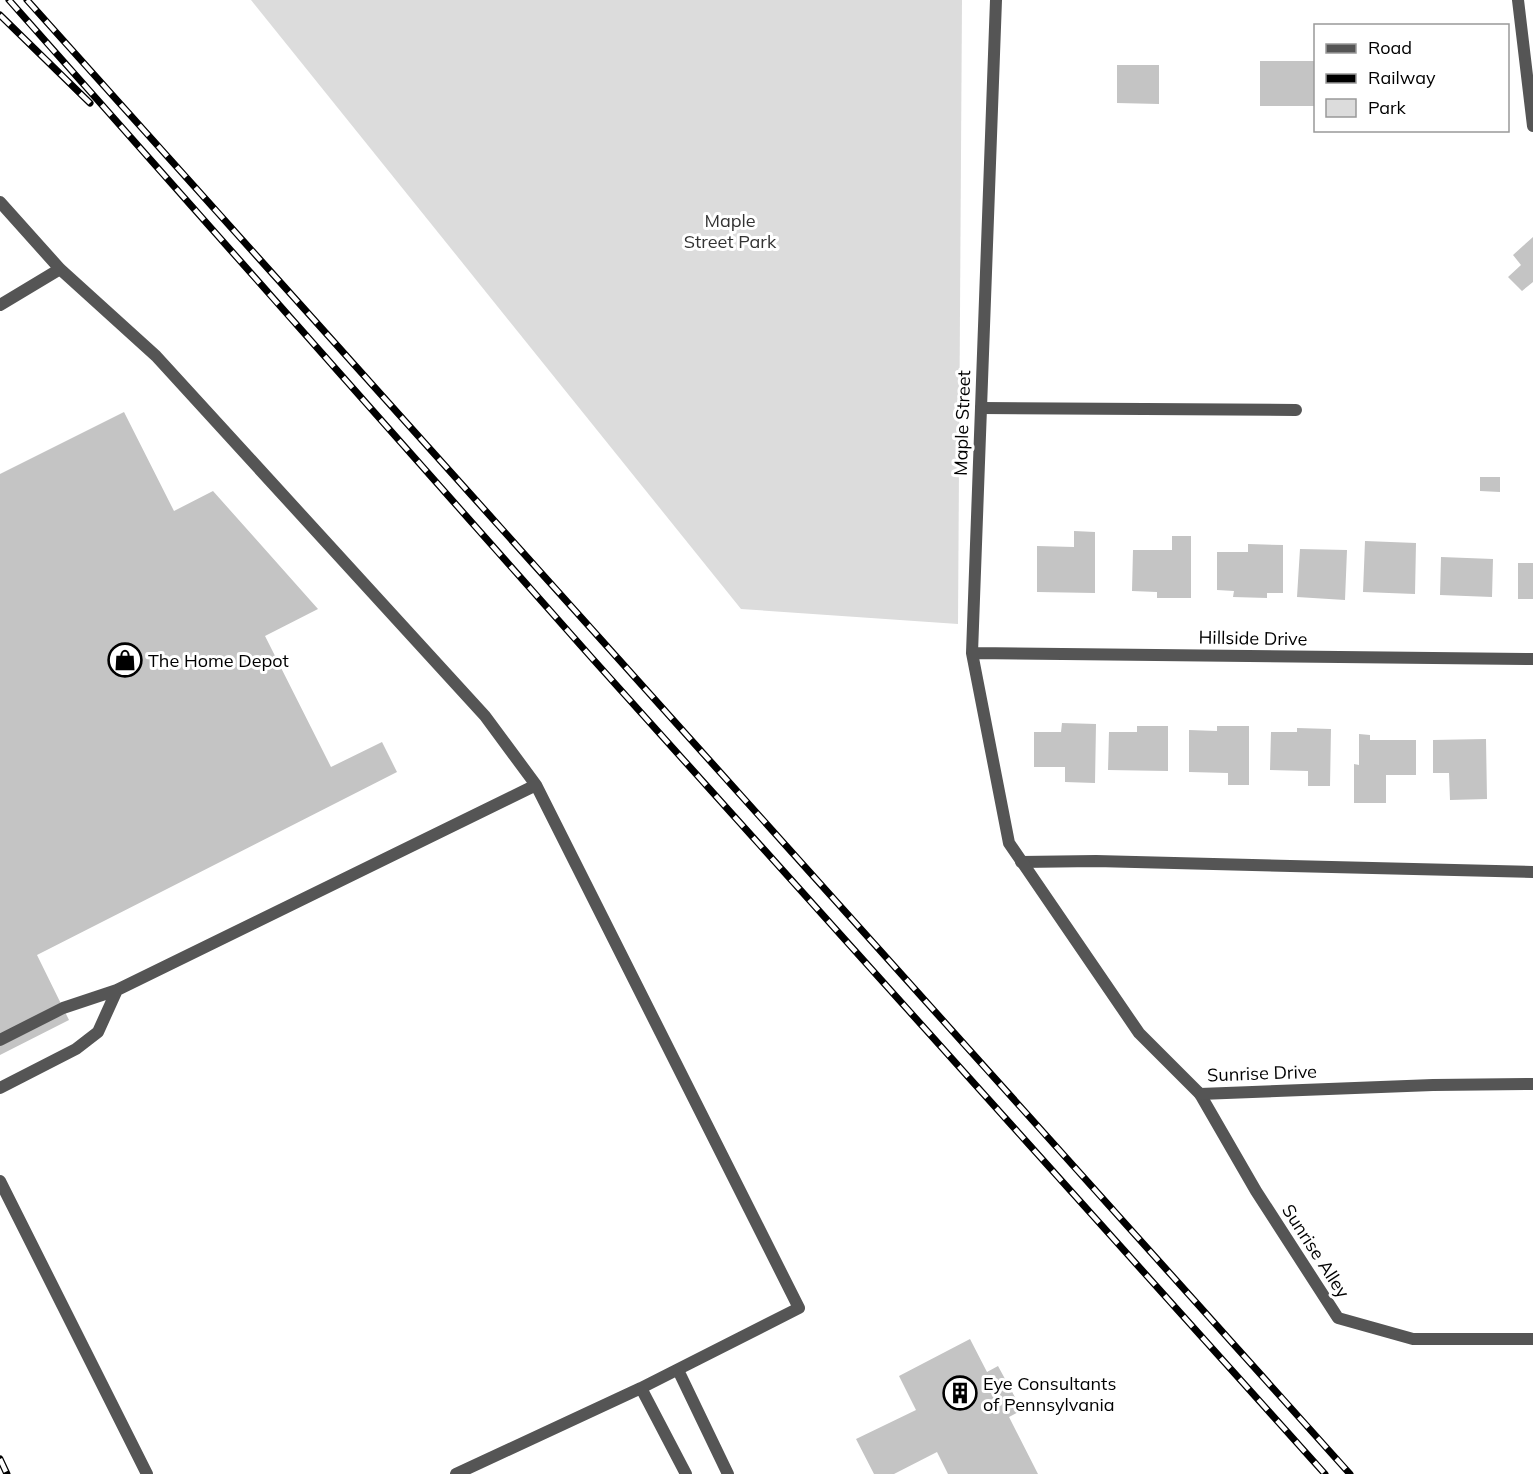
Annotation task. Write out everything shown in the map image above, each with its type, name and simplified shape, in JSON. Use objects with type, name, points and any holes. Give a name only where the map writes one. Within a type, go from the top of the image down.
[{"type":"street","name":"Maple Street","points":[[996,0],[972,653],[1009,843]]},
{"type":"street","points":[[1518,0],[1533,126]]},
{"type":"street","points":[[0,202],[60,269],[164,364],[485,716],[536,785],[799,1308],[641,1388],[456,1474]]},
{"type":"street","points":[[0,305],[60,269]]},
{"type":"street","points":[[981,408],[1296,410]]},
{"type":"street","name":"Hillside Drive","points":[[972,653],[1533,659]]},
{"type":"street","points":[[0,1040],[63,1008],[117,990],[536,785]]},
{"type":"street","name":"Sunrise Drive","points":[[1009,843],[1139,1033],[1200,1094],[1433,1085],[1533,1084]]},
{"type":"street","points":[[1021,862],[1096,861],[1533,872]]},
{"type":"street","points":[[0,1088],[75,1049],[98,1032],[117,990]]},
{"type":"street","name":"Sunrise Alley","points":[[1200,1094],[1256,1191],[1338,1318],[1413,1339],[1533,1339]]},
{"type":"street","points":[[0,1181],[147,1474]]},
{"type":"street","points":[[678,1370],[728,1474]]},
{"type":"street","points":[[641,1388],[686,1474]]},
{"type":"green space","name":"Maple Street Park","points":[[251,0],[962,0],[958,624],[741,609]]},
{"type":"building","points":[[1260,61],[1314,61],[1314,106],[1260,106]]},
{"type":"building","points":[[1117,65],[1159,65],[1159,104],[1117,103]]},
{"type":"building","points":[[1533,237],[1533,282],[1522,291],[1508,277],[1521,265],[1513,255]]},
{"type":"building","name":"The Home Depot","points":[[124,412],[174,511],[213,491],[318,609],[265,636],[331,767],[382,742],[397,772],[37,955],[69,1020],[0,1055],[0,474]]},
{"type":"building","points":[[1480,477],[1500,477],[1500,492],[1480,491]]},
{"type":"building","points":[[1074,531],[1095,532],[1095,593],[1037,592],[1037,546],[1074,547]]},
{"type":"building","points":[[1172,536],[1191,536],[1191,598],[1157,598],[1157,592],[1132,591],[1133,550],[1172,550]]},
{"type":"building","points":[[1365,541],[1416,543],[1415,594],[1363,592]]},
{"type":"building","points":[[1248,544],[1283,545],[1283,593],[1267,593],[1267,598],[1233,597],[1234,591],[1217,590],[1217,552],[1248,552]]},
{"type":"building","points":[[1300,549],[1347,550],[1345,600],[1297,597]]},
{"type":"building","points":[[1441,557],[1493,559],[1492,597],[1440,595]]},
{"type":"building","points":[[1518,563],[1533,563],[1533,599],[1518,599]]},
{"type":"building","points":[[1062,723],[1096,724],[1095,783],[1065,782],[1065,767],[1034,767],[1034,732],[1061,732]]},
{"type":"building","points":[[1137,726],[1168,726],[1168,771],[1108,770],[1109,732],[1137,732]]},
{"type":"building","points":[[1217,726],[1249,726],[1249,785],[1228,785],[1228,773],[1189,772],[1189,730],[1217,731]]},
{"type":"building","points":[[1297,728],[1331,729],[1330,786],[1308,786],[1308,771],[1270,770],[1271,732],[1297,732]]},
{"type":"building","points":[[1359,734],[1370,735],[1370,740],[1416,740],[1416,775],[1386,775],[1386,803],[1354,803],[1354,764],[1359,765]]},
{"type":"building","points":[[1486,739],[1487,799],[1450,800],[1449,773],[1433,773],[1433,740]]},
{"type":"building","name":"Eye Consultants of Pennsylvania","points":[[970,1339],[987,1372],[998,1366],[1022,1410],[1009,1417],[1038,1474],[948,1474],[937,1452],[894,1474],[874,1474],[856,1439],[916,1410],[899,1376]]},
{"type":"railway","points":[[9,0],[591,657],[1325,1474]]},
{"type":"railway","points":[[27,0],[1350,1474]]},
{"type":"railway","points":[[0,15],[90,103]]},
{"type":"railway","points":[[0,1459],[7,1474]]},
{"type":"place","name":"The Home Depot","points":[[125,660]]},
{"type":"place","name":"Eye Consultants of Pennsylvania","points":[[960,1393]]}]
